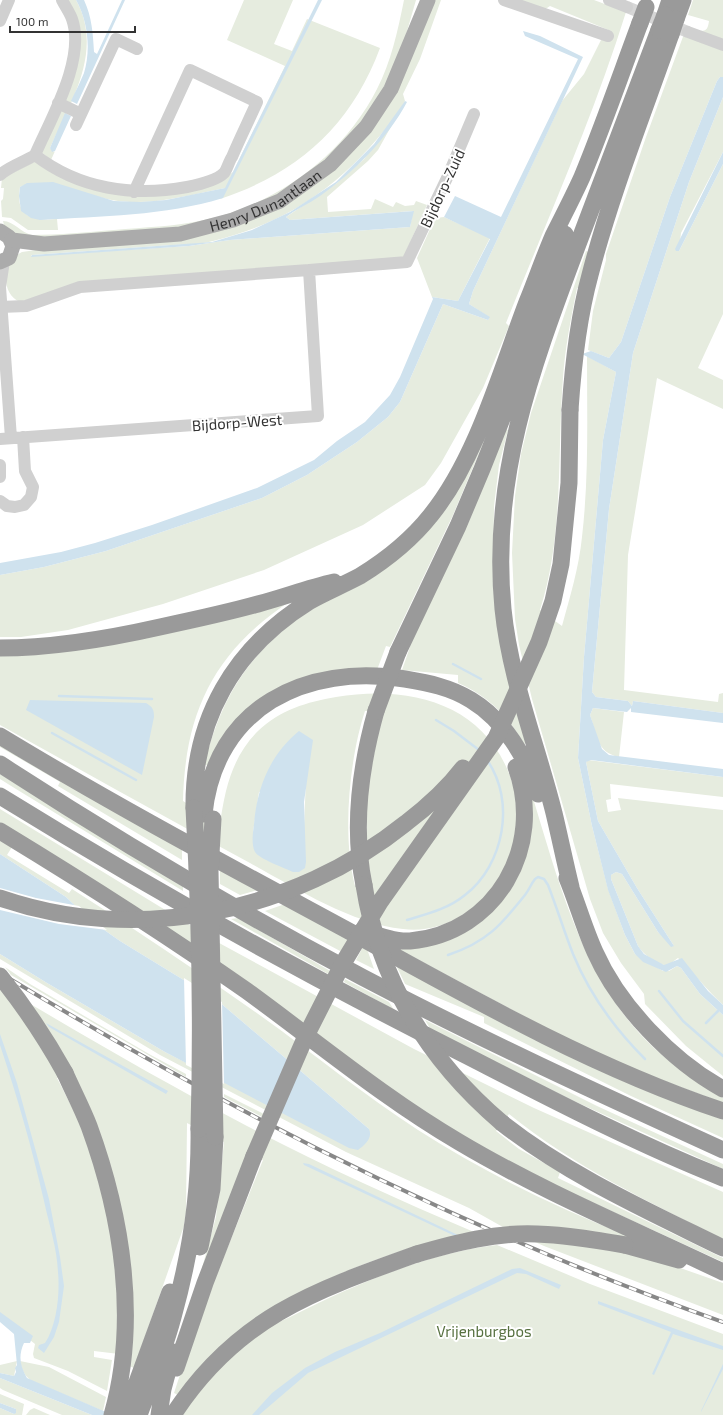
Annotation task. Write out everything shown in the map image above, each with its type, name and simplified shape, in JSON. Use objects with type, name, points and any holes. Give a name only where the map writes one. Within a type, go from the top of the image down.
[{"type":"highway","points":[[571,887],[554,812],[528,722],[510,649],[501,585],[502,513],[507,472],[522,405],[556,304],[668,20],[683,0]]},
{"type":"highway","points":[[125,1415],[155,1385],[195,1269],[207,1218],[213,1178],[215,1137],[210,871],[196,772],[203,735],[215,704],[240,662],[256,642],[284,619],[311,600],[358,577],[385,558],[418,530],[432,515],[456,478],[485,414],[552,239],[581,178],[648,4]]},
{"type":"highway","points":[[139,1415],[205,1283],[254,1156],[305,1038],[342,965],[380,902],[496,738],[539,642],[553,601],[561,564],[569,483],[572,384],[576,344],[586,290],[609,209],[668,20]]},
{"type":"highway","points":[[581,178],[564,241],[487,457],[458,526],[398,652],[376,711],[365,752],[360,798],[359,846],[364,885],[377,943],[393,984],[411,1018],[434,1052],[455,1078],[502,1123],[546,1154],[592,1180],[723,1248]]},
{"type":"highway","points":[[0,648],[20,648],[80,643],[131,633],[258,604],[308,588],[358,577]]},
{"type":"highway","points":[[159,1415],[155,1385],[173,1318],[191,1238],[198,1177],[201,1082],[197,866],[203,814],[210,777],[224,748],[242,724],[274,698],[293,688],[340,678],[390,677],[434,684],[453,690],[472,700],[490,714],[510,737],[528,768],[536,788],[545,820],[596,954],[613,983],[637,1015],[675,1054],[693,1070],[723,1090]]},
{"type":"highway","points":[[203,814],[216,792],[221,775],[230,756],[243,736],[261,718],[275,708],[301,696],[321,691],[352,687],[380,686],[410,689],[440,695],[473,712],[504,744],[523,785],[526,809],[525,830],[520,853],[507,883],[487,906],[466,922],[441,934],[409,941],[379,936],[355,928],[308,904],[285,896]]},
{"type":"highway","points":[[0,898],[59,913],[95,918],[147,919],[210,912],[243,905],[291,890],[347,864],[378,844],[418,814],[461,771],[496,726],[514,696]]},
{"type":"highway","points":[[0,736],[96,793],[496,1012],[641,1081],[723,1111]]},
{"type":"highway","points":[[0,764],[140,851],[361,976],[571,1081],[723,1150]]},
{"type":"highway","points":[[0,796],[230,931],[389,1017],[573,1110],[723,1178]]},
{"type":"highway","points":[[0,831],[92,887],[168,936],[248,992],[355,1072],[459,1142],[540,1185],[723,1273]]},
{"type":"highway","points":[[0,976],[22,1003],[47,1040],[65,1073],[89,1125],[107,1180],[124,1276],[125,1322],[122,1372],[112,1415]]},
{"type":"highway","points":[[173,1415],[197,1380],[222,1353],[249,1330],[276,1313],[311,1294],[343,1281],[417,1254],[463,1241],[498,1236],[537,1234],[592,1239],[625,1245],[723,1273]]},
{"type":"main road","points":[[412,37],[414,15],[419,0]]},
{"type":"main road","points":[[412,37],[422,18],[428,0]]},
{"type":"main road","name":"Henry Dunantlaan","points":[[4,243],[44,244],[180,234],[233,220],[280,201],[330,165],[366,127],[391,89],[412,37]]},
{"type":"street","points":[[0,21],[9,0]]},
{"type":"street","points":[[0,175],[5,170],[23,163],[35,155],[71,72],[74,54],[72,20],[62,0]]},
{"type":"street","points":[[502,0],[608,36]]},
{"type":"street","points":[[609,0],[627,7]]},
{"type":"street","points":[[688,32],[723,45]]},
{"type":"street","points":[[76,125],[116,39],[137,50]]},
{"type":"street","points":[[35,155],[45,163],[80,180],[108,189],[134,192],[170,190],[203,184],[224,173],[257,102],[190,70],[134,192]]},
{"type":"street","points":[[58,104],[81,114]]},
{"type":"street","name":"Bijdorp-Zuid","points":[[309,270],[407,262],[447,178],[474,114]]},
{"type":"street","points":[[0,501],[7,506],[15,508],[24,505],[31,497],[32,487],[11,438],[0,287],[4,243]]},
{"type":"street","points":[[1,307],[26,306],[80,287],[309,270]]},
{"type":"street","name":"Bijdorp-West","points":[[11,438],[318,416],[309,270]]},
{"type":"street","points":[[0,464],[0,476]]},
{"type":"green space","points":[[67,0],[76,0],[84,19],[87,38],[86,57],[75,94],[50,148],[54,152],[55,151],[51,160],[40,151],[73,78]]},
{"type":"green space","points":[[244,0],[293,0],[274,44],[292,51],[307,19],[380,48],[368,76],[354,101],[337,123],[318,143],[297,160],[274,175],[248,188],[220,199],[225,188],[155,201],[126,202],[102,198],[52,185],[29,184],[20,187],[20,205],[23,211],[33,218],[57,219],[58,230],[28,230],[11,218],[2,217],[1,201],[3,199],[4,188],[1,188],[2,178],[36,161],[100,191],[223,179],[233,172],[285,66],[227,40]]},
{"type":"green space","points":[[404,0],[416,0],[399,59],[384,93],[339,151],[270,201],[197,226],[21,239],[4,225],[3,221],[11,223],[24,232],[32,235],[182,224],[231,213],[257,203],[281,190],[305,174],[326,156],[346,136],[363,113],[382,79],[390,57],[397,34]]},
{"type":"green space","points":[[431,0],[441,0],[420,59],[403,94],[405,101],[401,109],[362,156],[319,193],[296,208],[270,222],[206,243],[31,256],[189,246],[230,240],[410,227],[413,211],[290,220],[286,217],[337,183],[364,159],[393,123],[378,150],[368,161],[327,197],[328,212],[371,209],[375,199],[393,207],[396,202],[405,206],[414,205],[416,201],[427,205],[403,258],[79,283],[20,302],[9,292],[6,277],[7,270],[15,257],[22,252],[251,219],[361,141]]},
{"type":"green space","points":[[515,0],[594,0],[626,12],[599,91],[506,323],[509,326],[483,388],[441,463],[425,485],[363,525],[264,570],[163,604],[68,630],[21,637],[0,637],[0,575],[44,567],[106,551],[262,498],[307,475],[357,442],[388,417],[400,402],[443,304],[488,320],[489,317],[469,304],[473,291],[562,101],[584,74],[602,38],[611,31],[550,6],[544,10]]},
{"type":"green space","points":[[693,0],[723,0],[723,40],[700,31],[707,29],[709,21],[688,15]]},
{"type":"green space","points":[[684,34],[723,48],[723,77],[720,77],[717,81],[670,197],[621,342],[609,358],[588,350],[593,311],[606,260],[606,254],[646,137]]},
{"type":"green space","points":[[723,97],[723,152],[681,233],[679,251],[723,164],[723,314],[698,368],[723,380],[723,409],[657,378],[628,555],[624,690],[718,702],[719,694],[723,693],[723,713],[633,701],[632,706],[628,701],[596,697],[592,692],[609,509],[633,353],[689,182]]},
{"type":"green space","points":[[444,217],[490,238],[458,301],[432,297],[417,258],[435,218]]},
{"type":"green space","points":[[586,251],[591,253],[580,288],[577,288],[565,356],[561,407],[556,524],[548,582],[540,610],[562,626],[579,559],[587,469],[587,356],[616,372],[603,440],[584,657],[578,758],[592,826],[608,889],[625,935],[635,954],[663,971],[669,971],[677,966],[681,968],[700,994],[723,1015],[723,1076],[686,1046],[645,1004],[644,994],[621,963],[603,933],[590,899],[532,699],[519,645],[515,619],[512,553],[515,496],[521,454],[531,413]]},
{"type":"green space","points":[[509,374],[482,446],[453,515],[390,647],[386,646],[377,670],[243,713],[227,730],[207,765],[204,765],[218,721],[236,684],[262,651],[296,620],[409,546]]},
{"type":"green space","points":[[505,429],[508,430],[499,465],[494,506],[493,582],[496,617],[527,743],[524,744],[504,716],[488,700],[458,683],[458,675],[402,670],[410,647],[408,646]]},
{"type":"green space","points":[[292,600],[265,619],[243,640],[224,662],[209,686],[198,711],[190,739],[185,769],[183,801],[220,824],[224,798],[231,774],[249,741],[266,724],[294,708],[325,699],[365,694],[394,694],[422,699],[447,707],[470,721],[489,739],[504,763],[517,801],[517,830],[513,849],[506,869],[487,894],[477,904],[467,912],[443,925],[416,930],[403,929],[363,920],[343,912],[156,812],[0,725],[0,655]],"holes":[[[365,711],[382,712],[367,790],[367,854],[371,884],[355,886],[349,844],[349,798],[355,752]],[[306,779],[304,827],[253,832],[259,792]]]},
{"type":"green space","points":[[593,708],[624,712],[619,757],[611,755],[598,742],[590,715]]},
{"type":"green space","points":[[0,742],[182,844],[182,860],[58,786],[60,782],[0,747]]},
{"type":"green space","points":[[588,760],[723,777],[723,797],[610,784],[611,799],[606,800],[608,812],[621,810],[618,798],[723,810],[723,1005],[678,958],[667,965],[663,965],[643,952],[638,946],[611,879],[611,875],[616,872],[622,874],[658,932],[674,946],[637,888],[598,821],[586,762]]},
{"type":"green space","points":[[0,774],[183,885],[183,891],[0,779]]},
{"type":"green space","points":[[527,779],[549,851],[574,922],[589,957],[607,990],[628,1020],[654,1048],[670,1062],[723,1098],[723,1103],[654,1077],[578,1045],[381,940],[407,944],[496,906],[514,884],[529,847],[532,824]]},
{"type":"green space","points":[[0,809],[221,944],[414,1049],[534,1108],[723,1192],[723,1239],[585,1167],[534,1133],[509,1114],[496,1131],[519,1149],[560,1172],[558,1178],[723,1258],[723,1262],[541,1179],[450,1129],[0,826]]},
{"type":"green space","points":[[0,839],[12,847],[7,855],[69,893],[72,889],[144,936],[261,1016],[378,1103],[418,1130],[468,1160],[520,1188],[573,1213],[627,1235],[624,1252],[669,1264],[723,1283],[723,1315],[544,1246],[510,1231],[469,1208],[346,1152],[160,1055],[0,959],[0,954],[165,1052],[244,1092],[369,1129],[218,1001],[120,941],[90,920],[66,897],[0,854]]},
{"type":"green space","points":[[220,867],[261,889],[240,895],[220,884]]},
{"type":"green space","points":[[288,903],[351,936],[342,952],[265,911]]},
{"type":"green space","points":[[238,918],[332,972],[330,975],[231,919]]},
{"type":"green space","points":[[364,945],[366,946],[374,969],[356,960]]},
{"type":"green space","points":[[396,965],[723,1114],[723,1138],[631,1096],[484,1023],[484,1017],[405,984]]},
{"type":"green space","points":[[5,967],[30,984],[186,1074],[186,1077],[11,975]]},
{"type":"green space","points":[[345,979],[389,1002],[394,1010],[344,982]]},
{"type":"green space","points":[[0,986],[153,1075],[247,1126],[359,1181],[474,1232],[454,1239],[407,1249],[373,1261],[310,1288],[280,1304],[252,1322],[226,1344],[201,1368],[178,1395],[174,1393],[197,1323],[263,1160],[249,1153],[206,1270],[202,1268],[216,1217],[224,1142],[187,1123],[186,1212],[184,1226],[134,1368],[129,1366],[130,1288],[121,1216],[114,1185],[91,1113],[84,1095],[71,1070],[57,1078],[87,1138],[104,1190],[110,1217],[117,1271],[119,1354],[94,1351],[94,1357],[112,1360],[107,1391],[68,1371],[34,1358],[33,1354],[35,1344],[0,1316]]},
{"type":"green space","points":[[425,1020],[597,1106],[723,1164],[723,1169],[574,1101],[431,1030]]},
{"type":"green space","points":[[224,1094],[266,1115],[264,1118],[224,1097]]},
{"type":"green space","name":"Vrijenburgbos","points":[[497,1245],[590,1284],[723,1334],[723,1415],[179,1415],[221,1364],[251,1337],[261,1331],[342,1292],[392,1271],[444,1255]]},
{"type":"green space","points":[[17,1361],[14,1376],[0,1373],[0,1365]]},
{"type":"green space","points":[[20,1361],[49,1367],[106,1397],[103,1411],[32,1381],[27,1377],[21,1367]]},
{"type":"green space","points":[[0,1378],[92,1415],[62,1415],[3,1390],[0,1388]]},
{"type":"green space","points":[[0,1394],[24,1404],[22,1415],[0,1415],[0,1408],[14,1414],[16,1409],[0,1403]]},
{"type":"green space","points":[[34,1408],[50,1415],[26,1415]]},
{"type":"water","points":[[76,0],[84,0],[87,6],[92,26],[94,52],[97,54],[122,0],[125,0],[77,104],[71,101],[84,73],[88,45],[86,26]]},
{"type":"water","points":[[318,0],[322,0],[223,198],[201,204],[156,212],[109,216],[40,220],[31,218],[21,211],[19,196],[20,187],[27,183],[53,182],[114,201],[141,202],[166,200],[225,188]]},
{"type":"water","points":[[523,31],[540,36],[583,57],[473,291],[469,304],[490,317],[488,320],[443,304],[400,402],[388,417],[357,442],[307,475],[262,498],[106,551],[44,567],[0,575],[0,563],[61,552],[95,543],[152,525],[257,488],[314,460],[337,441],[365,422],[390,395],[400,377],[433,299],[432,297],[458,301],[490,239],[444,217],[455,196],[501,217],[578,59],[525,36]]},
{"type":"water","points":[[720,77],[723,77],[723,97],[689,182],[633,353],[609,509],[592,692],[596,697],[628,701],[632,706],[633,701],[723,713],[723,723],[631,712],[631,708],[627,712],[593,708],[590,715],[602,749],[609,755],[723,769],[723,777],[591,760],[586,762],[598,821],[637,888],[674,946],[671,947],[658,932],[622,874],[616,872],[611,875],[611,879],[638,946],[644,954],[664,965],[682,958],[708,991],[723,1005],[723,1015],[700,994],[681,968],[677,966],[666,972],[643,962],[635,954],[625,935],[608,890],[592,826],[578,758],[584,657],[603,440],[616,372],[582,354],[591,351],[609,358],[621,342],[670,197],[717,81]]},
{"type":"water","points":[[405,101],[407,102],[390,129],[357,166],[320,196],[286,217],[290,220],[414,211],[410,227],[230,240],[189,246],[31,257],[32,255],[212,242],[252,230],[290,212],[336,182],[374,144]]},
{"type":"water","points":[[65,113],[71,116],[55,151],[52,152],[50,148]]},
{"type":"water","points":[[723,152],[723,164],[679,251],[676,251],[675,249]]},
{"type":"water","points":[[30,700],[148,704],[153,709],[154,717],[142,775],[26,710]]},
{"type":"water","points":[[299,731],[313,740],[304,802],[306,862],[305,868],[299,872],[293,872],[257,855],[253,845],[253,838],[258,797],[267,773],[280,750]]},
{"type":"water","points":[[0,854],[66,897],[90,920],[120,941],[218,1001],[369,1129],[370,1135],[368,1141],[358,1150],[349,1148],[165,1052],[0,954]]},
{"type":"water","points":[[46,1023],[168,1091],[166,1094],[49,1027]]},
{"type":"water","points":[[0,1034],[17,1083],[49,1199],[64,1286],[59,1322],[54,1337],[44,1353],[38,1348],[39,1345],[45,1343],[49,1336],[57,1309],[59,1280],[56,1254],[29,1142],[0,1045]]},
{"type":"water","points":[[303,1163],[309,1164],[460,1236],[457,1237],[304,1165]]},
{"type":"water","points":[[520,1268],[561,1285],[559,1289],[526,1274],[517,1273],[308,1373],[259,1415],[252,1415],[272,1393],[305,1368],[335,1352],[380,1333],[512,1269]]},
{"type":"water","points":[[598,1301],[723,1346],[723,1350],[673,1334],[654,1375],[652,1374],[671,1332],[598,1304]]},
{"type":"water","points":[[0,1312],[33,1336],[30,1343],[24,1343],[20,1357],[21,1365],[27,1378],[113,1415],[92,1415],[0,1378],[0,1373],[14,1376],[17,1365],[14,1334],[0,1322]]},
{"type":"water","points":[[723,1364],[723,1369],[701,1412],[701,1411]]},
{"type":"water","points":[[0,1403],[16,1409],[16,1413],[14,1414],[0,1408]]},
{"type":"pier","points":[[0,888],[36,898],[79,906],[107,930],[59,924],[0,910]]},
{"type":"pier","points":[[184,978],[222,1002],[224,1084],[186,1065]]},
{"type":"waterway","points":[[453,664],[481,679]]},
{"type":"waterway","points":[[59,696],[152,699]]},
{"type":"waterway","points":[[436,720],[454,731],[479,750]]},
{"type":"waterway","points":[[52,733],[136,780]]},
{"type":"waterway","points":[[407,920],[452,904],[465,895],[478,882],[489,867],[497,850],[502,832],[503,813],[501,794],[496,776],[487,760]]},
{"type":"waterway","points":[[448,955],[462,950],[492,931],[516,906],[535,879],[538,877],[544,879],[548,885],[573,954],[587,983],[613,1023],[645,1059]]},
{"type":"waterway","points":[[659,991],[683,1021],[723,1056]]},
{"type":"waterway","points":[[706,1023],[718,1011]]},
{"type":"tunnel","points":[[627,7],[688,32]]},
{"type":"railway","points":[[0,973],[174,1074],[352,1166],[443,1209],[535,1249],[628,1287],[723,1322]]}]
